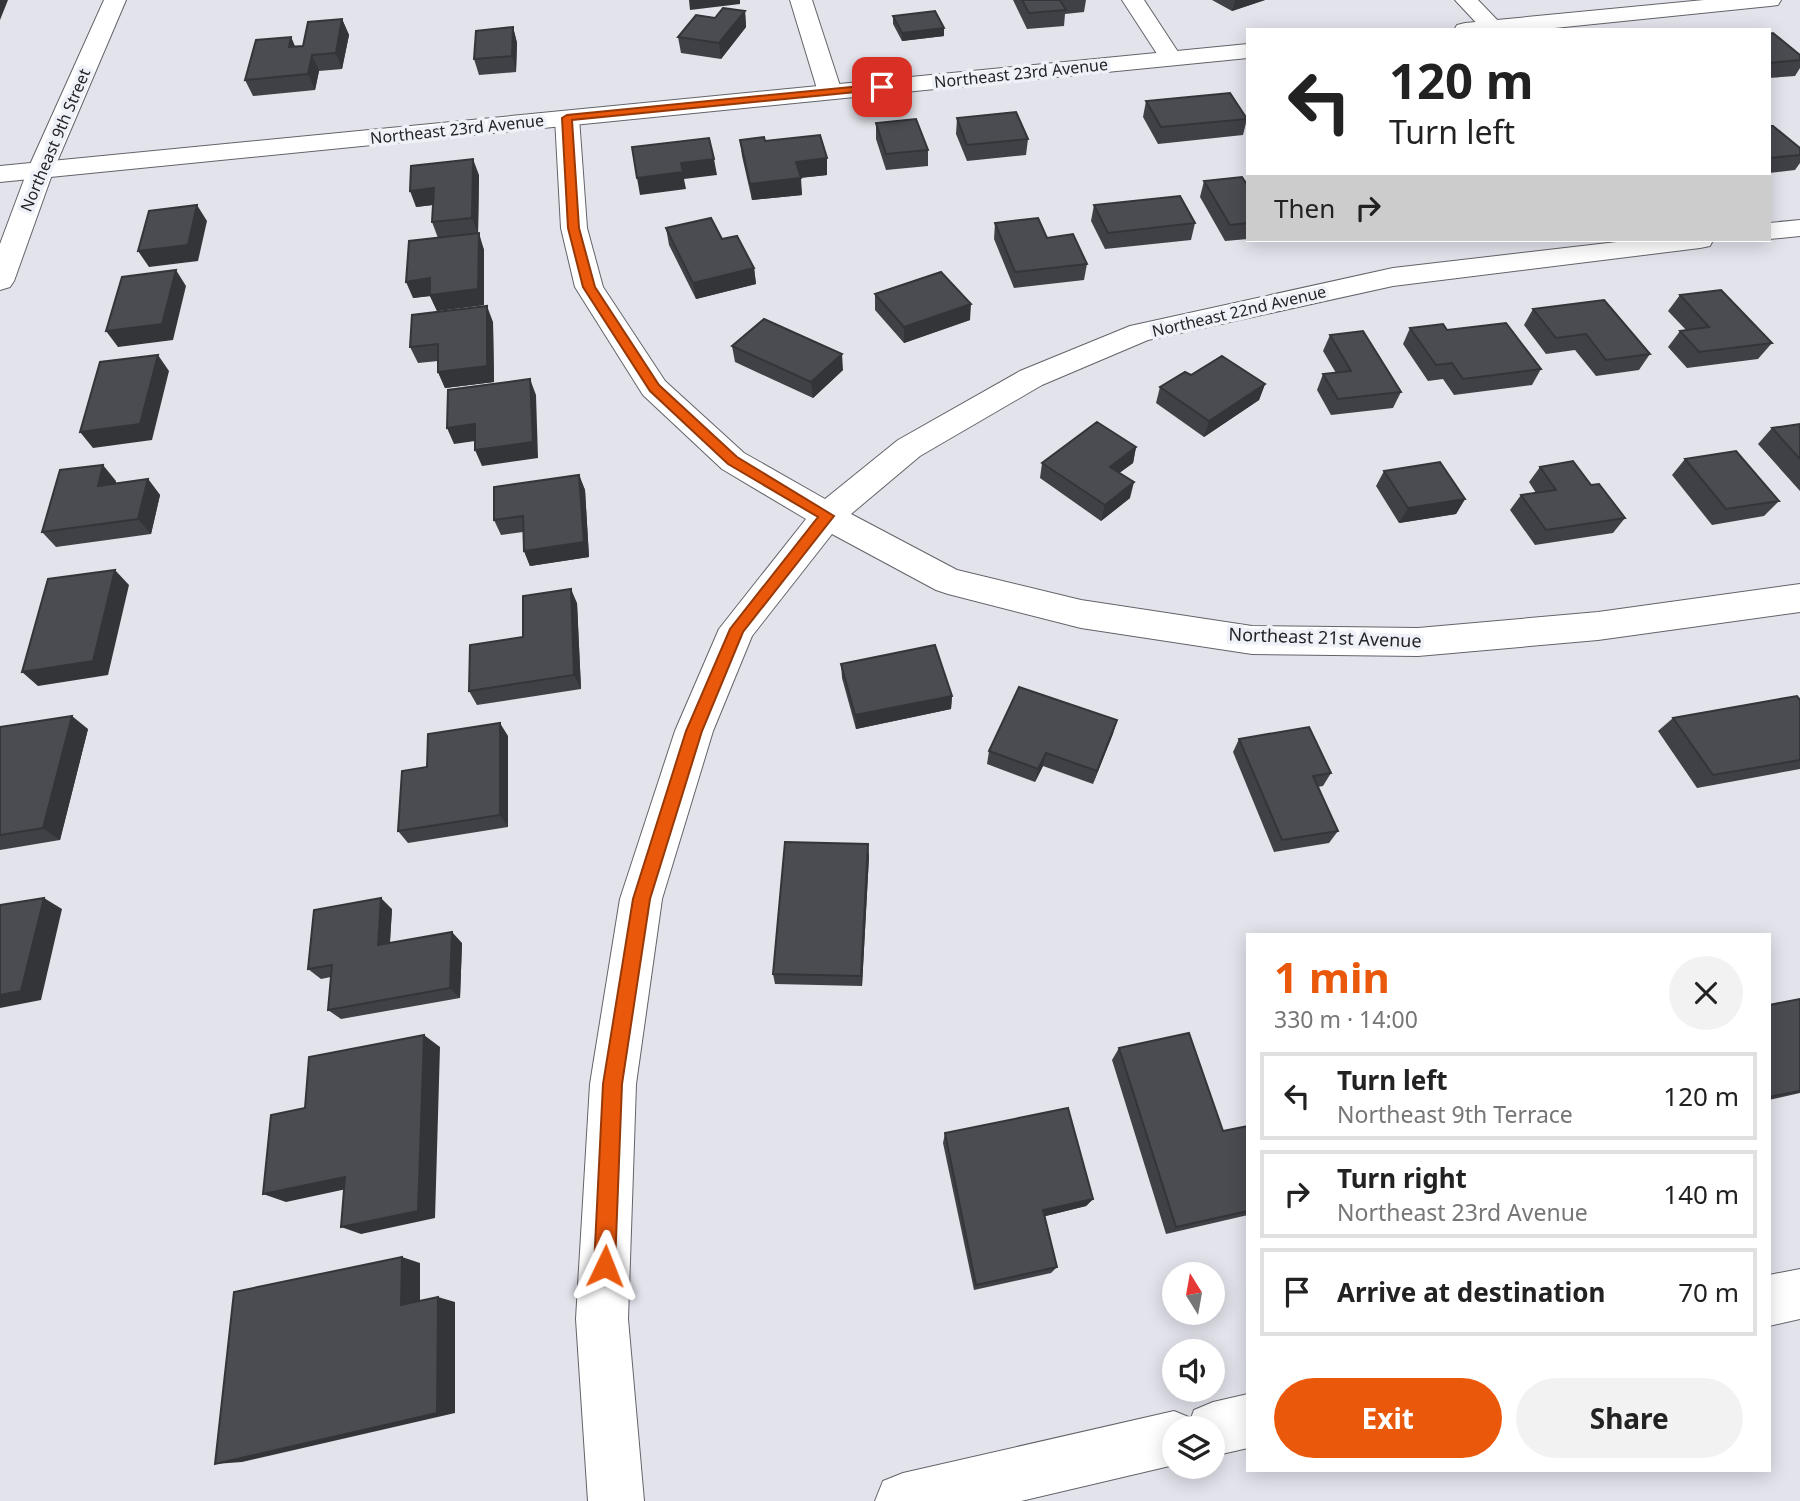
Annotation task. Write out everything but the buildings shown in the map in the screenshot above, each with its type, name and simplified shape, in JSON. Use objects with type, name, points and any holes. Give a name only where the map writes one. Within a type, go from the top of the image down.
[{"type":"street","name":"Northeast 9th Street","points":[[0,281],[40,169],[115,0]]},
{"type":"street","points":[[801,0],[830,92]]},
{"type":"street","points":[[1133,0],[1171,58]]},
{"type":"street","points":[[1466,0],[1493,27]]},
{"type":"street","points":[[1484,28],[1770,0]]},
{"type":"street","name":"Northeast 23rd Avenue","points":[[0,174],[1246,51]]},
{"type":"street","name":"Northeast 21st Avenue","points":[[567,118],[574,228],[589,287],[654,388],[733,461],[827,516],[948,581],[1081,614],[1252,640],[1418,642],[1598,626],[1800,597]]},
{"type":"street","points":[[1771,231],[1800,228]]},
{"type":"street","name":"Northeast 22nd Avenue","points":[[616,1501],[603,1305],[612,1084],[641,899],[694,731],[737,629],[827,516],[909,448],[1031,378],[1140,333],[1393,277],[1683,242]]},
{"type":"street","points":[[1771,1301],[1800,1294]]},
{"type":"street","points":[[1225,1426],[1246,1421]]},
{"type":"street","points":[[904,1501],[1162,1441]]},
{"type":"route","points":[[605,1266],[612,1084],[641,899],[694,731],[737,629],[827,516],[733,461],[654,388],[589,287],[574,228],[567,118],[882,87]]}]
